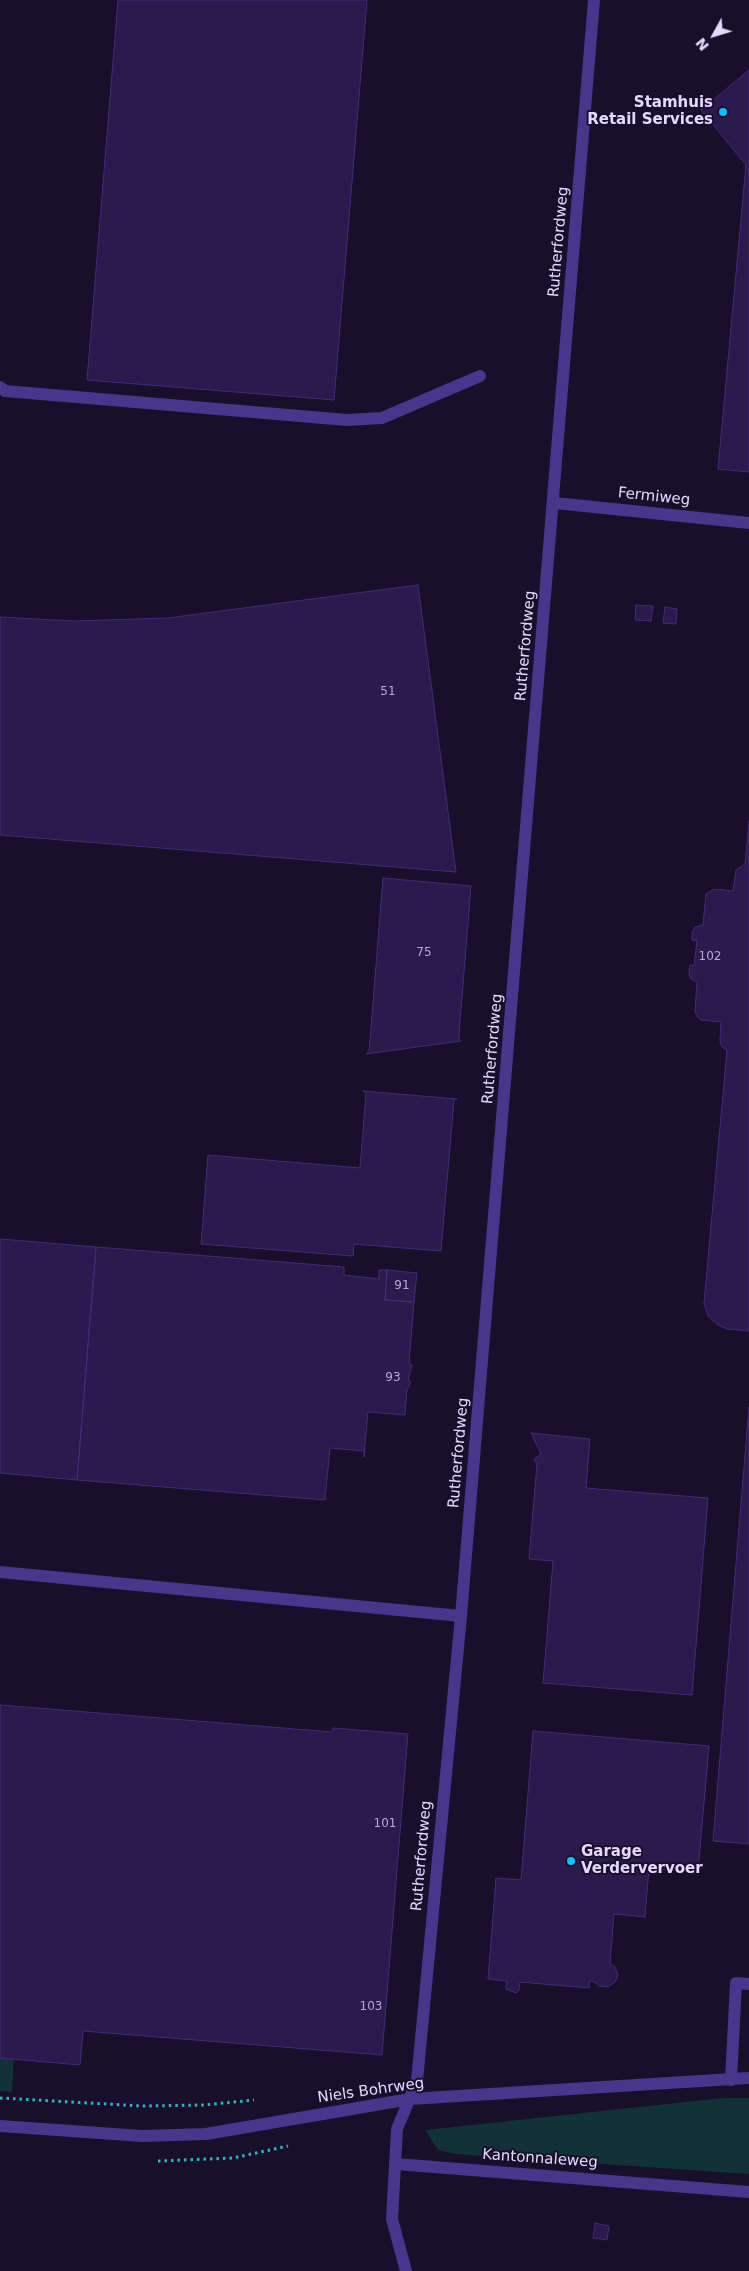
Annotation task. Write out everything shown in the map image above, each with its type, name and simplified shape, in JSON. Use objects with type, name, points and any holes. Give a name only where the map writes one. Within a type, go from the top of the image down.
[{"type":"street","name":"Rutherfordweg","points":[[410,2099],[417,2081],[461,1616],[555,503],[594,0]]},
{"type":"street","points":[[0,387],[5,391],[347,420],[382,418],[480,376]]},
{"type":"street","name":"Fermiweg","points":[[555,503],[749,523]]},
{"type":"street","points":[[0,1572],[461,1616]]},
{"type":"street","points":[[731,2080],[736,1983],[749,1984]]},
{"type":"street","name":"Niels Bohrweg","points":[[0,2126],[134,2136],[206,2134],[410,2099],[749,2078]]},
{"type":"street","points":[[406,2271],[392,2220],[396,2164],[396,2129],[410,2099]]},
{"type":"street","name":"Kantonnaleweg","points":[[396,2164],[749,2192]]},
{"type":"path","points":[[0,2098],[113,2106],[204,2105],[262,2099]]},
{"type":"green space","points":[[0,2058],[14,2059],[12,2092],[0,2091]]},
{"type":"green space","points":[[723,2098],[749,2098],[749,2174],[455,2154],[438,2150],[425,2130]]},
{"type":"building","points":[[118,0],[367,0],[334,400],[87,380]]},
{"type":"building","points":[[749,70],[749,472],[718,469],[746,165],[701,110]]},
{"type":"building","points":[[418,585],[456,872],[0,835],[0,617],[73,621],[168,618]]},
{"type":"building","points":[[636,605],[653,606],[651,621],[635,620]]},
{"type":"building","points":[[665,607],[677,609],[676,624],[663,623]]},
{"type":"building","points":[[749,821],[749,1331],[727,1329],[718,1325],[708,1316],[704,1303],[727,1050],[722,1047],[720,1041],[721,1022],[701,1020],[697,1016],[695,1011],[697,982],[691,979],[689,974],[690,965],[694,966],[697,940],[692,940],[692,933],[695,927],[703,925],[706,894],[714,889],[733,891],[736,870],[745,864]]},
{"type":"building","points":[[383,878],[471,886],[459,1034],[461,1041],[366,1054],[369,1052]]},
{"type":"building","points":[[363,1091],[457,1099],[454,1100],[441,1251],[354,1244],[353,1256],[201,1244],[208,1155],[360,1168],[366,1093]]},
{"type":"building","points":[[0,1239],[96,1247],[77,1480],[0,1473]]},
{"type":"building","points":[[96,1247],[344,1267],[344,1275],[379,1279],[379,1270],[387,1270],[385,1300],[414,1302],[409,1363],[412,1365],[408,1380],[411,1382],[407,1390],[405,1415],[368,1412],[364,1457],[364,1451],[330,1448],[325,1500],[77,1480]]},
{"type":"building","points":[[387,1270],[417,1273],[414,1302],[385,1300]]},
{"type":"building","points":[[749,1407],[749,1844],[713,1841]]},
{"type":"building","points":[[531,1433],[590,1439],[586,1488],[708,1498],[692,1695],[543,1683],[553,1561],[529,1559],[537,1464],[534,1459],[541,1454]]},
{"type":"building","points":[[0,1705],[332,1732],[333,1728],[408,1734],[382,2055],[83,2031],[80,2065],[0,2058]]},
{"type":"building","points":[[533,1731],[709,1746],[698,1872],[649,1868],[645,1917],[614,1914],[610,1963],[615,1967],[618,1975],[615,1982],[608,1987],[599,1986],[595,1982],[589,1981],[589,1988],[520,1982],[519,1990],[516,1993],[506,1989],[507,1981],[488,1979],[496,1878],[521,1880]]},
{"type":"building","points":[[595,2223],[609,2226],[607,2240],[593,2238]]},
{"type":"place","name":"Stamhuis Retail Services","points":[[723,112]]},
{"type":"place","name":"Garage Verdervervoer","points":[[571,1861]]}]
